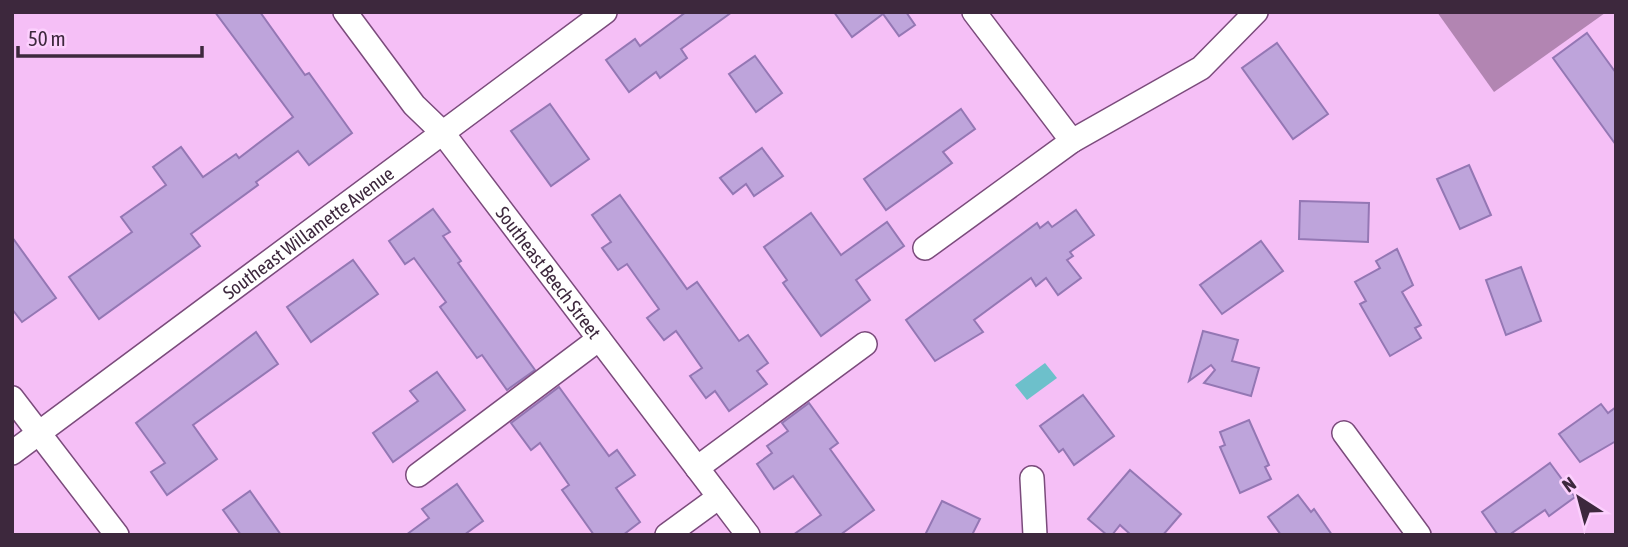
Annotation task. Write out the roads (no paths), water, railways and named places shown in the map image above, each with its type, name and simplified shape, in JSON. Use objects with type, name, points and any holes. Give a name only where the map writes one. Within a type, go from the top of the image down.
[{"type":"street","name":"Southeast Beech Street","points":[[345,12],[414,105],[442,132],[748,535]]},
{"type":"street","name":"Southeast Willamette Avenue","points":[[12,453],[605,12]]},
{"type":"street","points":[[974,12],[1072,141]]},
{"type":"street","points":[[925,248],[1072,141],[1200,68],[1256,12]]},
{"type":"street","points":[[418,475],[599,339]]},
{"type":"street","points":[[697,468],[865,344]]},
{"type":"street","points":[[12,398],[117,535]]},
{"type":"street","points":[[1344,433],[1419,535]]},
{"type":"street","points":[[1032,478],[1035,535]]},
{"type":"street","points":[[667,535],[719,496]]}]
